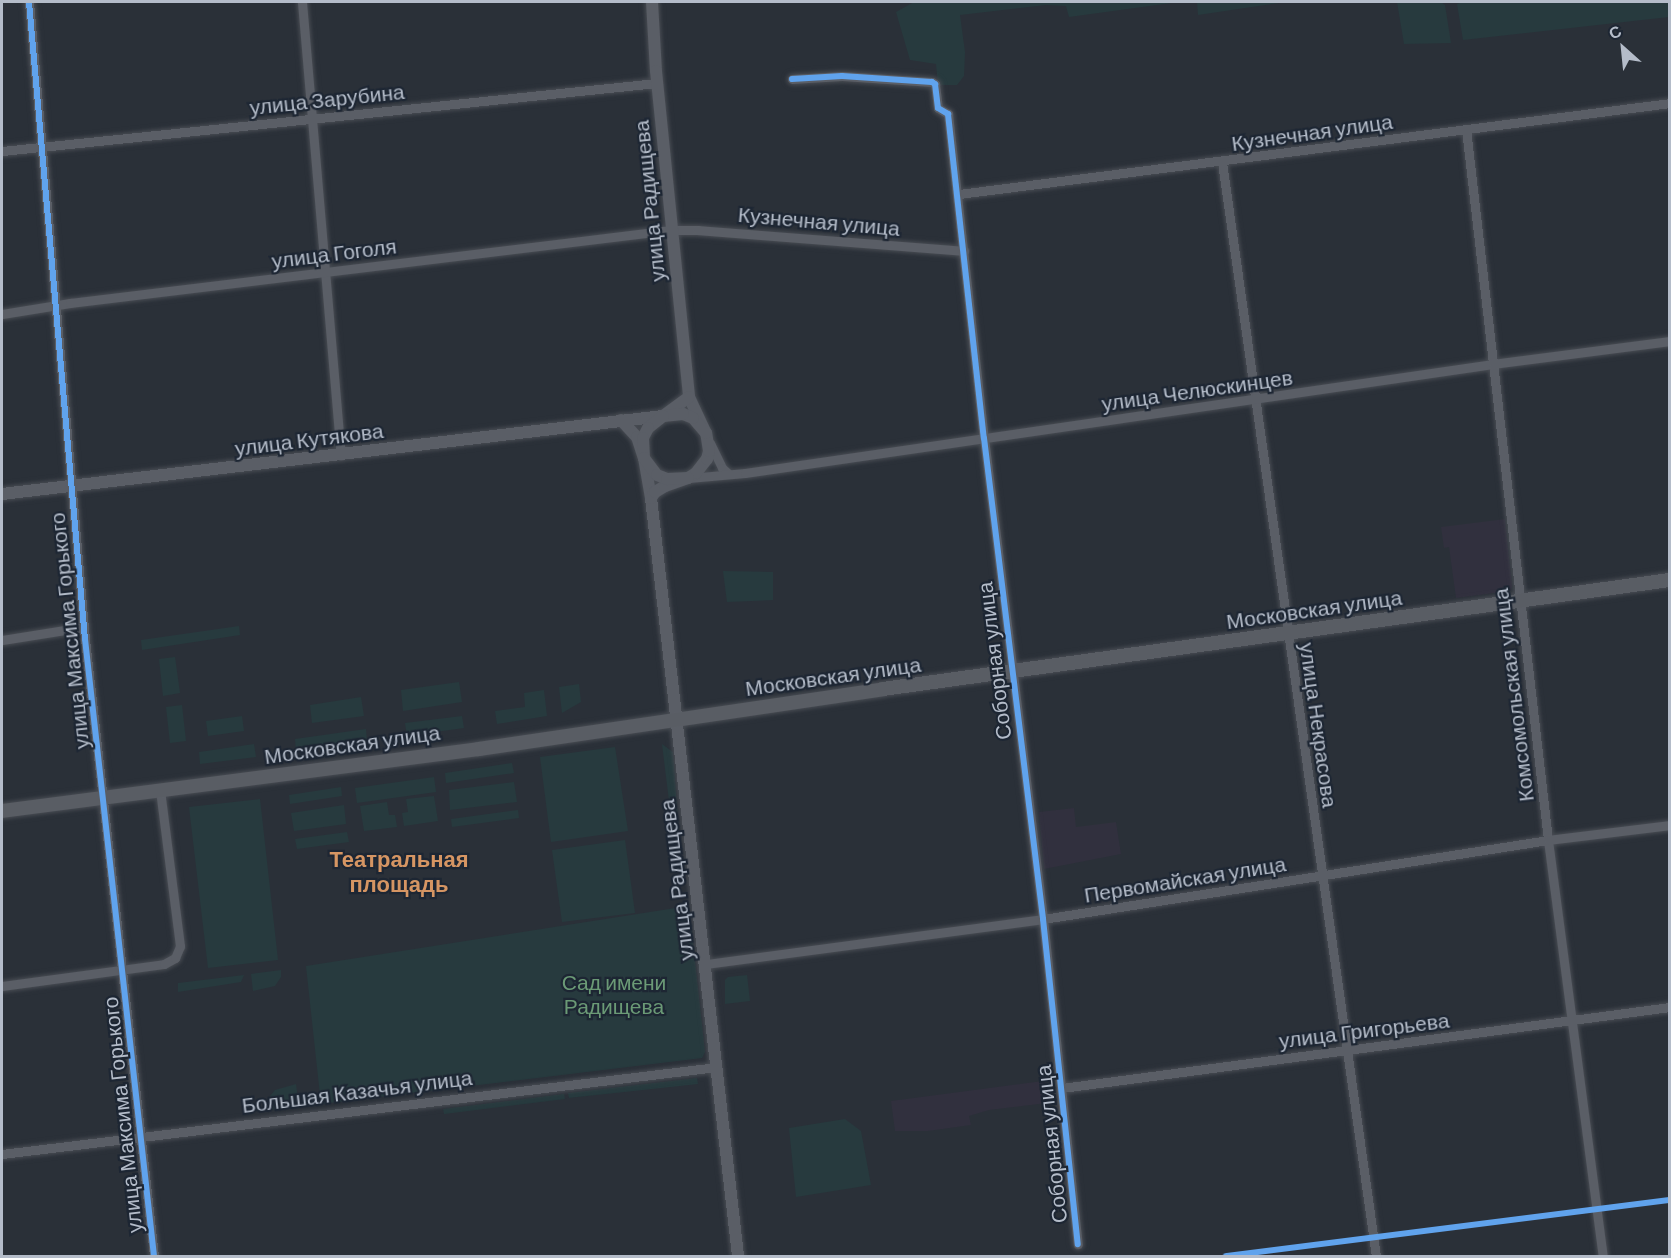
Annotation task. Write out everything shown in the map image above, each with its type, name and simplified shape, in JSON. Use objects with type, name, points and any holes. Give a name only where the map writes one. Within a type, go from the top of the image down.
[{"type":"main road","name":"Московская улица","points":[[2,811],[468,750],[1670,580]]},
{"type":"street","name":"улица Максима Горького","points":[[29,2],[84,627],[154,1257]]},
{"type":"street","points":[[302,2],[341,455]]},
{"type":"street","name":"улица Радищева","points":[[652,2],[657,83],[689,397],[706,433]]},
{"type":"street","name":"Соборная улица","points":[[792,79],[842,76],[932,82],[935,84],[938,108],[948,114],[959,194],[984,438],[1043,919],[1078,1244]]},
{"type":"street","name":"улица Зарубина","points":[[2,151],[657,83]]},
{"type":"street","name":"Кузнечная улица","points":[[959,194],[1670,103]]},
{"type":"street","name":"Комсомольская улица","points":[[1466,129],[1548,840],[1603,1257]]},
{"type":"street","name":"улица Некрасова","points":[[1222,162],[1376,1257]]},
{"type":"street","name":"Кузнечная улица","points":[[671,230],[698,230],[964,251]]},
{"type":"street","name":"улица Гоголя","points":[[2,314],[671,230]]},
{"type":"street","name":"улица Челюскинцев","points":[[688,478],[1257,401],[1493,364],[1670,341]]},
{"type":"street","points":[[644,458],[642,448],[648,428],[689,397]]},
{"type":"street","points":[[663,416],[683,414],[693,418],[706,433],[717,460],[729,474]]},
{"type":"street","name":"улица Кутякова","points":[[2,494],[663,416]]},
{"type":"street","points":[[621,420],[636,437],[644,458],[657,475],[667,479],[688,478]]},
{"type":"street","points":[[651,498],[654,492],[688,478],[702,467],[709,451],[706,433]]},
{"type":"street","name":"улица Радищева","points":[[644,458],[651,498],[706,964],[738,1257]]},
{"type":"street","points":[[2,640],[84,627]]},
{"type":"street","points":[[2,986],[164,964],[175,958],[180,946],[160,790]]},
{"type":"street","name":"Первомайская улица","points":[[706,964],[1043,919],[1548,840],[1670,825]]},
{"type":"street","name":"улица Григорьева","points":[[1062,1088],[1670,1007]]},
{"type":"street","name":"Большая Казачья улица","points":[[2,1154],[717,1067]]},
{"type":"shaded area","points":[[1505,519],[1512,587],[1510,591],[1456,598],[1449,547],[1444,548],[1441,527]]},
{"type":"shaded area","points":[[1074,808],[1076,827],[1116,822],[1121,854],[1044,869],[1039,812]]},
{"type":"shaded area","points":[[1043,1081],[1047,1103],[989,1110],[969,1116],[971,1125],[928,1131],[895,1131],[891,1101]]},
{"type":"green space","points":[[914,2],[1179,2],[1069,17],[1066,6],[1046,5],[960,15],[965,52],[964,76],[957,85],[938,85],[936,64],[910,60],[896,12]]},
{"type":"green space","points":[[1197,2],[1286,2],[1198,15]]},
{"type":"green space","points":[[1397,2],[1441,2],[1445,5],[1451,43],[1404,44]]},
{"type":"green space","points":[[1462,2],[1669,2],[1669,17],[1463,40],[1457,4]]},
{"type":"green space","points":[[723,571],[773,572],[773,600],[727,602]]},
{"type":"green space","points":[[239,626],[240,635],[142,650],[141,640]]},
{"type":"green space","points":[[175,657],[180,693],[163,696],[159,659]]},
{"type":"green space","points":[[459,682],[462,702],[403,711],[401,690]]},
{"type":"green space","points":[[579,684],[581,702],[562,713],[559,687]]},
{"type":"green space","points":[[544,690],[547,716],[497,724],[495,711],[525,707],[524,693]]},
{"type":"green space","points":[[361,697],[364,716],[312,723],[310,705]]},
{"type":"green space","points":[[182,705],[186,741],[170,743],[166,707]]},
{"type":"green space","points":[[242,716],[244,731],[208,736],[206,721]]},
{"type":"green space","points":[[462,716],[464,728],[407,736],[405,723]]},
{"type":"green space","points":[[366,729],[367,742],[296,751],[295,739]]},
{"type":"green space","points":[[254,744],[256,757],[200,764],[199,752]]},
{"type":"green space","points":[[662,744],[673,752],[679,832],[673,833]]},
{"type":"green space","points":[[615,747],[628,831],[551,842],[540,757]]},
{"type":"green space","points":[[512,763],[514,773],[446,783],[445,773]]},
{"type":"green space","points":[[434,777],[436,792],[357,803],[355,788]]},
{"type":"green space","points":[[514,782],[517,802],[450,810],[449,790]]},
{"type":"green space","points":[[341,787],[342,796],[290,804],[289,795]]},
{"type":"green space","points":[[434,796],[438,821],[404,826],[402,813],[408,812],[406,799]]},
{"type":"green space","points":[[260,799],[278,960],[208,968],[189,807]]},
{"type":"green space","points":[[387,802],[389,815],[395,815],[397,827],[364,831],[360,806]]},
{"type":"green space","points":[[344,805],[346,824],[294,831],[291,813]]},
{"type":"green space","points":[[518,810],[519,818],[452,827],[451,819]]},
{"type":"green space","points":[[347,832],[349,842],[297,849],[295,839]]},
{"type":"green space","points":[[625,840],[635,913],[562,922],[552,850]]},
{"type":"green space","name":"Сад имени Радищева","points":[[682,907],[690,915],[705,1052],[702,1058],[321,1104],[306,966]]},
{"type":"green space","points":[[281,970],[281,977],[275,986],[253,991],[251,974]]},
{"type":"green space","points":[[244,975],[241,982],[178,992],[178,983]]},
{"type":"green space","points":[[747,975],[750,1001],[725,1004],[725,980],[728,977]]},
{"type":"green space","points":[[697,1078],[698,1084],[569,1098],[568,1093]]},
{"type":"green space","points":[[296,1084],[299,1107],[268,1110],[270,1096],[275,1090]]},
{"type":"green space","points":[[564,1094],[565,1099],[444,1114],[443,1109]]},
{"type":"green space","points":[[845,1119],[861,1131],[871,1185],[796,1197],[789,1128]]},
{"type":"cycle path","points":[[29,2],[85,639],[154,1256]]},
{"type":"cycle path","points":[[792,79],[842,76],[932,82],[935,84],[938,108],[948,114],[984,438],[1043,919],[1078,1244]]},
{"type":"cycle path","points":[[1226,1256],[1670,1200]]},
{"type":"district","name":"Театральная площадь","points":[[399,870]]}]
